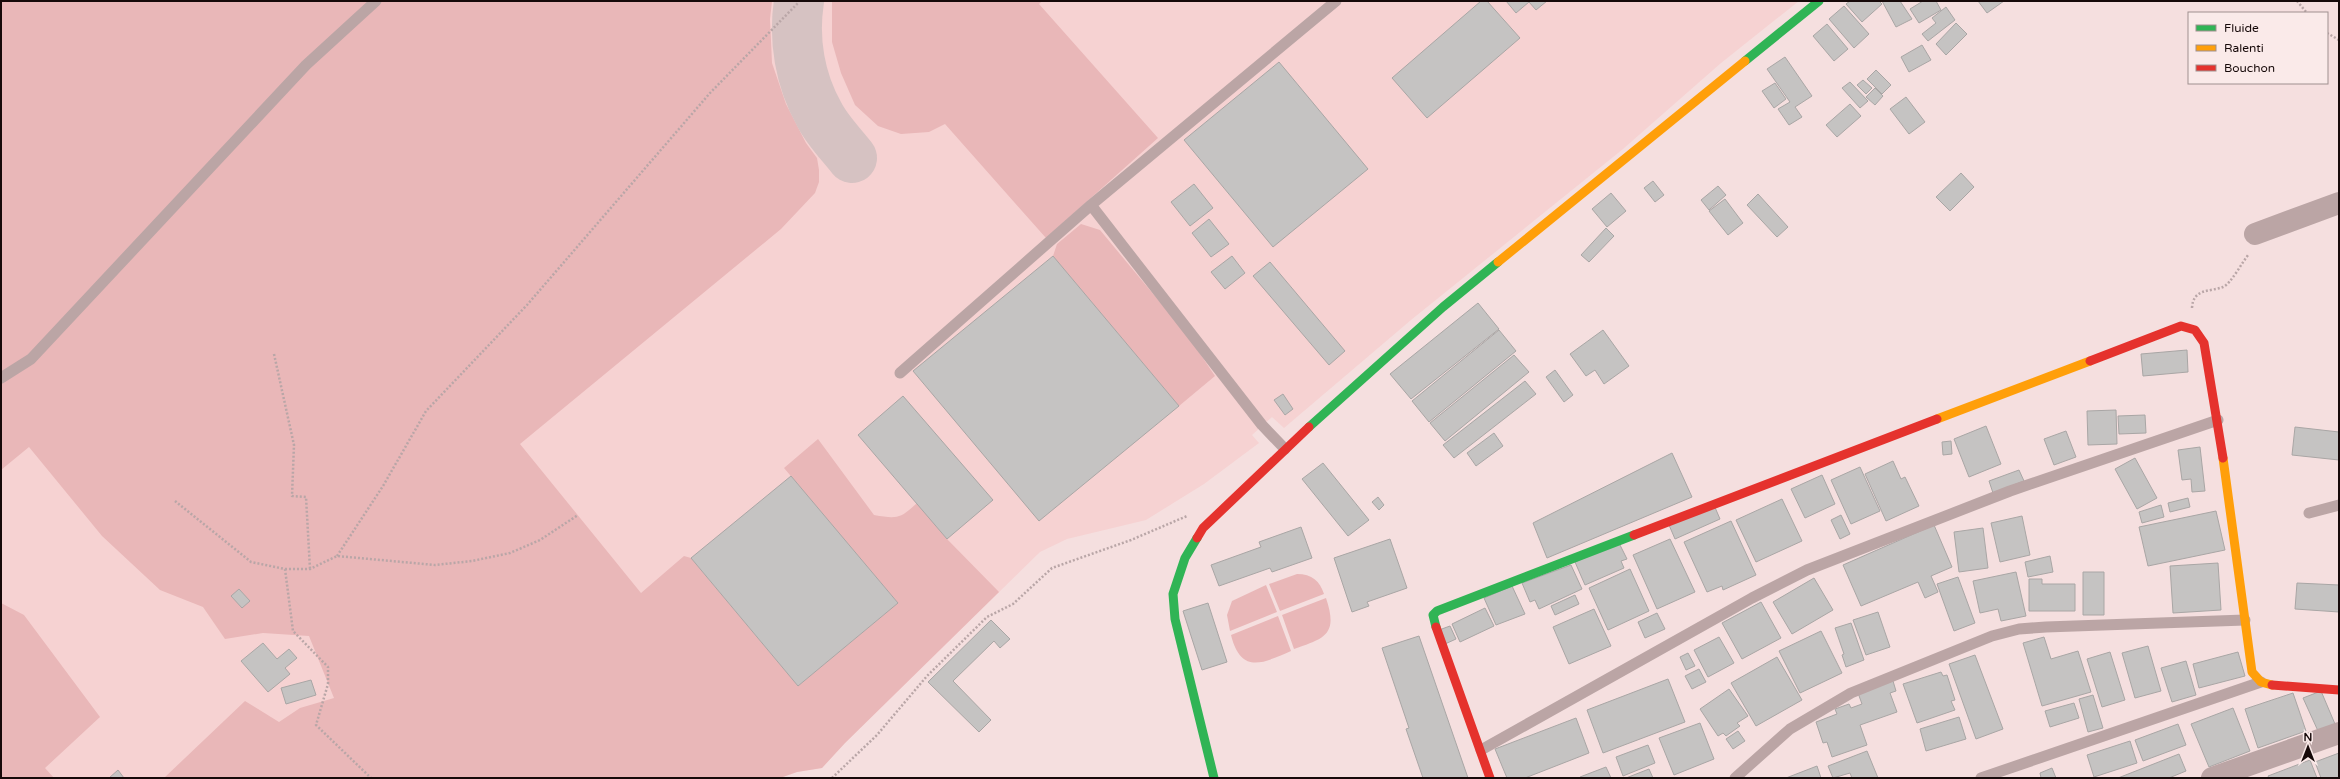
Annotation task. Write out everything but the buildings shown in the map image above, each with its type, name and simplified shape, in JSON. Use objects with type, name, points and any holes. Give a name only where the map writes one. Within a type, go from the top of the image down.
[{"type":"street","points":[[1214,778],[1175,619],[1173,594],[1185,558],[1203,528],[1285,449],[1443,307],[1819,1]]},
{"type":"street","points":[[2255,234],[2339,204]]},
{"type":"street","points":[[1490,778],[1433,620],[1433,615],[1441,609],[2181,326],[2191,326],[2199,332],[2204,343],[2218,420],[2252,672],[2261,682],[2272,685],[2339,690]]},
{"type":"street","points":[[2212,778],[2339,733]]},
{"type":"lane","points":[[1,378],[31,359],[306,65],[376,1]]},
{"type":"lane","points":[[900,373],[1091,205],[1336,1]]},
{"type":"lane","points":[[1091,205],[1262,425],[1285,449]]},
{"type":"lane","points":[[1481,750],[1752,598],[1807,570],[2010,491],[2218,420]]},
{"type":"lane","points":[[2309,513],[2339,505]]},
{"type":"lane","points":[[1735,778],[1790,729],[1851,693],[1992,636],[2018,629],[2046,626],[2245,620]]},
{"type":"lane","points":[[1981,778],[2261,682]]},
{"type":"path","points":[[2298,1],[2306,12]]},
{"type":"path","points":[[175,501],[252,562],[285,569],[310,569],[336,556],[383,486],[426,411],[527,305],[710,93],[798,2]]},
{"type":"path","points":[[2328,34],[2339,40]]},
{"type":"path","points":[[2191,326],[2193,303],[2197,297],[2204,290],[2224,287],[2234,276],[2239,264],[2250,253],[2255,234]]},
{"type":"path","points":[[274,354],[294,445],[292,496],[306,497],[310,569]]},
{"type":"path","points":[[832,778],[877,735],[927,676],[987,617],[1013,604],[1052,568],[1131,540],[1193,513]]},
{"type":"path","points":[[336,556],[435,565],[472,561],[510,553],[540,540],[578,515]]},
{"type":"path","points":[[285,569],[293,630],[328,667],[328,684],[316,725],[371,778]]},
{"type":"shaded area","points":[[1,1],[1799,1],[1721,63],[1623,149],[1411,320],[1284,428],[1272,417],[1252,435],[1259,443],[1204,484],[1146,520],[1067,539],[1040,552],[845,743],[822,768],[797,772],[780,778],[1,778]]},
{"type":"shaded area","points":[[1,1],[772,1],[770,19],[772,63],[786,104],[806,143],[817,158],[819,182],[815,193],[781,229],[520,444],[641,593],[684,556],[691,558],[798,686],[898,603],[784,468],[818,439],[874,515],[893,517],[902,515],[917,503],[947,539],[999,592],[845,743],[822,768],[797,772],[780,778],[164,778],[245,701],[279,722],[300,708],[334,698],[309,636],[263,633],[225,639],[203,607],[160,590],[102,536],[29,447],[1,470]]},
{"type":"shaded area","points":[[832,1],[1042,1],[1039,4],[1158,138],[1046,238],[945,124],[929,132],[901,134],[878,126],[855,105],[841,73],[832,42]]},
{"type":"shaded area","points":[[1081,224],[1100,230],[1188,336],[1215,376],[1179,406],[1053,256],[1057,244]]},
{"type":"shaded area","points":[[1297,574],[1307,575],[1315,579],[1320,585],[1324,594],[1280,611],[1269,584]]},
{"type":"shaded area","points":[[1266,585],[1277,612],[1230,631],[1227,615],[1232,601]]},
{"type":"shaded area","points":[[1326,598],[1331,620],[1330,627],[1321,638],[1294,649],[1282,615]]},
{"type":"shaded area","points":[[1,603],[24,615],[100,717],[45,768],[54,778],[1,778]]},
{"type":"shaded area","points":[[1278,616],[1291,651],[1262,662],[1247,661],[1235,648],[1231,635]]},
{"type":"taxiway","points":[[799,1],[797,16],[798,45],[807,87],[812,101],[822,120],[852,158]]},
{"type":"traffic: fast","points":[[1745,61],[1819,1]]},
{"type":"traffic: fast","points":[[1309,427],[1443,307],[1498,262]]},
{"type":"traffic: fast","points":[[1436,627],[1433,615],[1437,611],[1634,535]]},
{"type":"traffic: fast","points":[[1197,538],[1185,558],[1173,594],[1175,619],[1214,778]]},
{"type":"traffic: slow","points":[[1498,262],[1745,61]]},
{"type":"traffic: slow","points":[[1937,419],[2090,361]]},
{"type":"traffic: slow","points":[[2223,458],[2252,672],[2261,682],[2272,685]]},
{"type":"traffic: jam","points":[[2090,361],[2181,326],[2195,330],[2204,343],[2223,458]]},
{"type":"traffic: jam","points":[[1634,535],[1937,419]]},
{"type":"traffic: jam","points":[[1197,538],[1203,528],[1309,427]]},
{"type":"traffic: jam","points":[[1436,627],[1490,778]]},
{"type":"traffic: jam","points":[[2272,685],[2339,690]]}]
